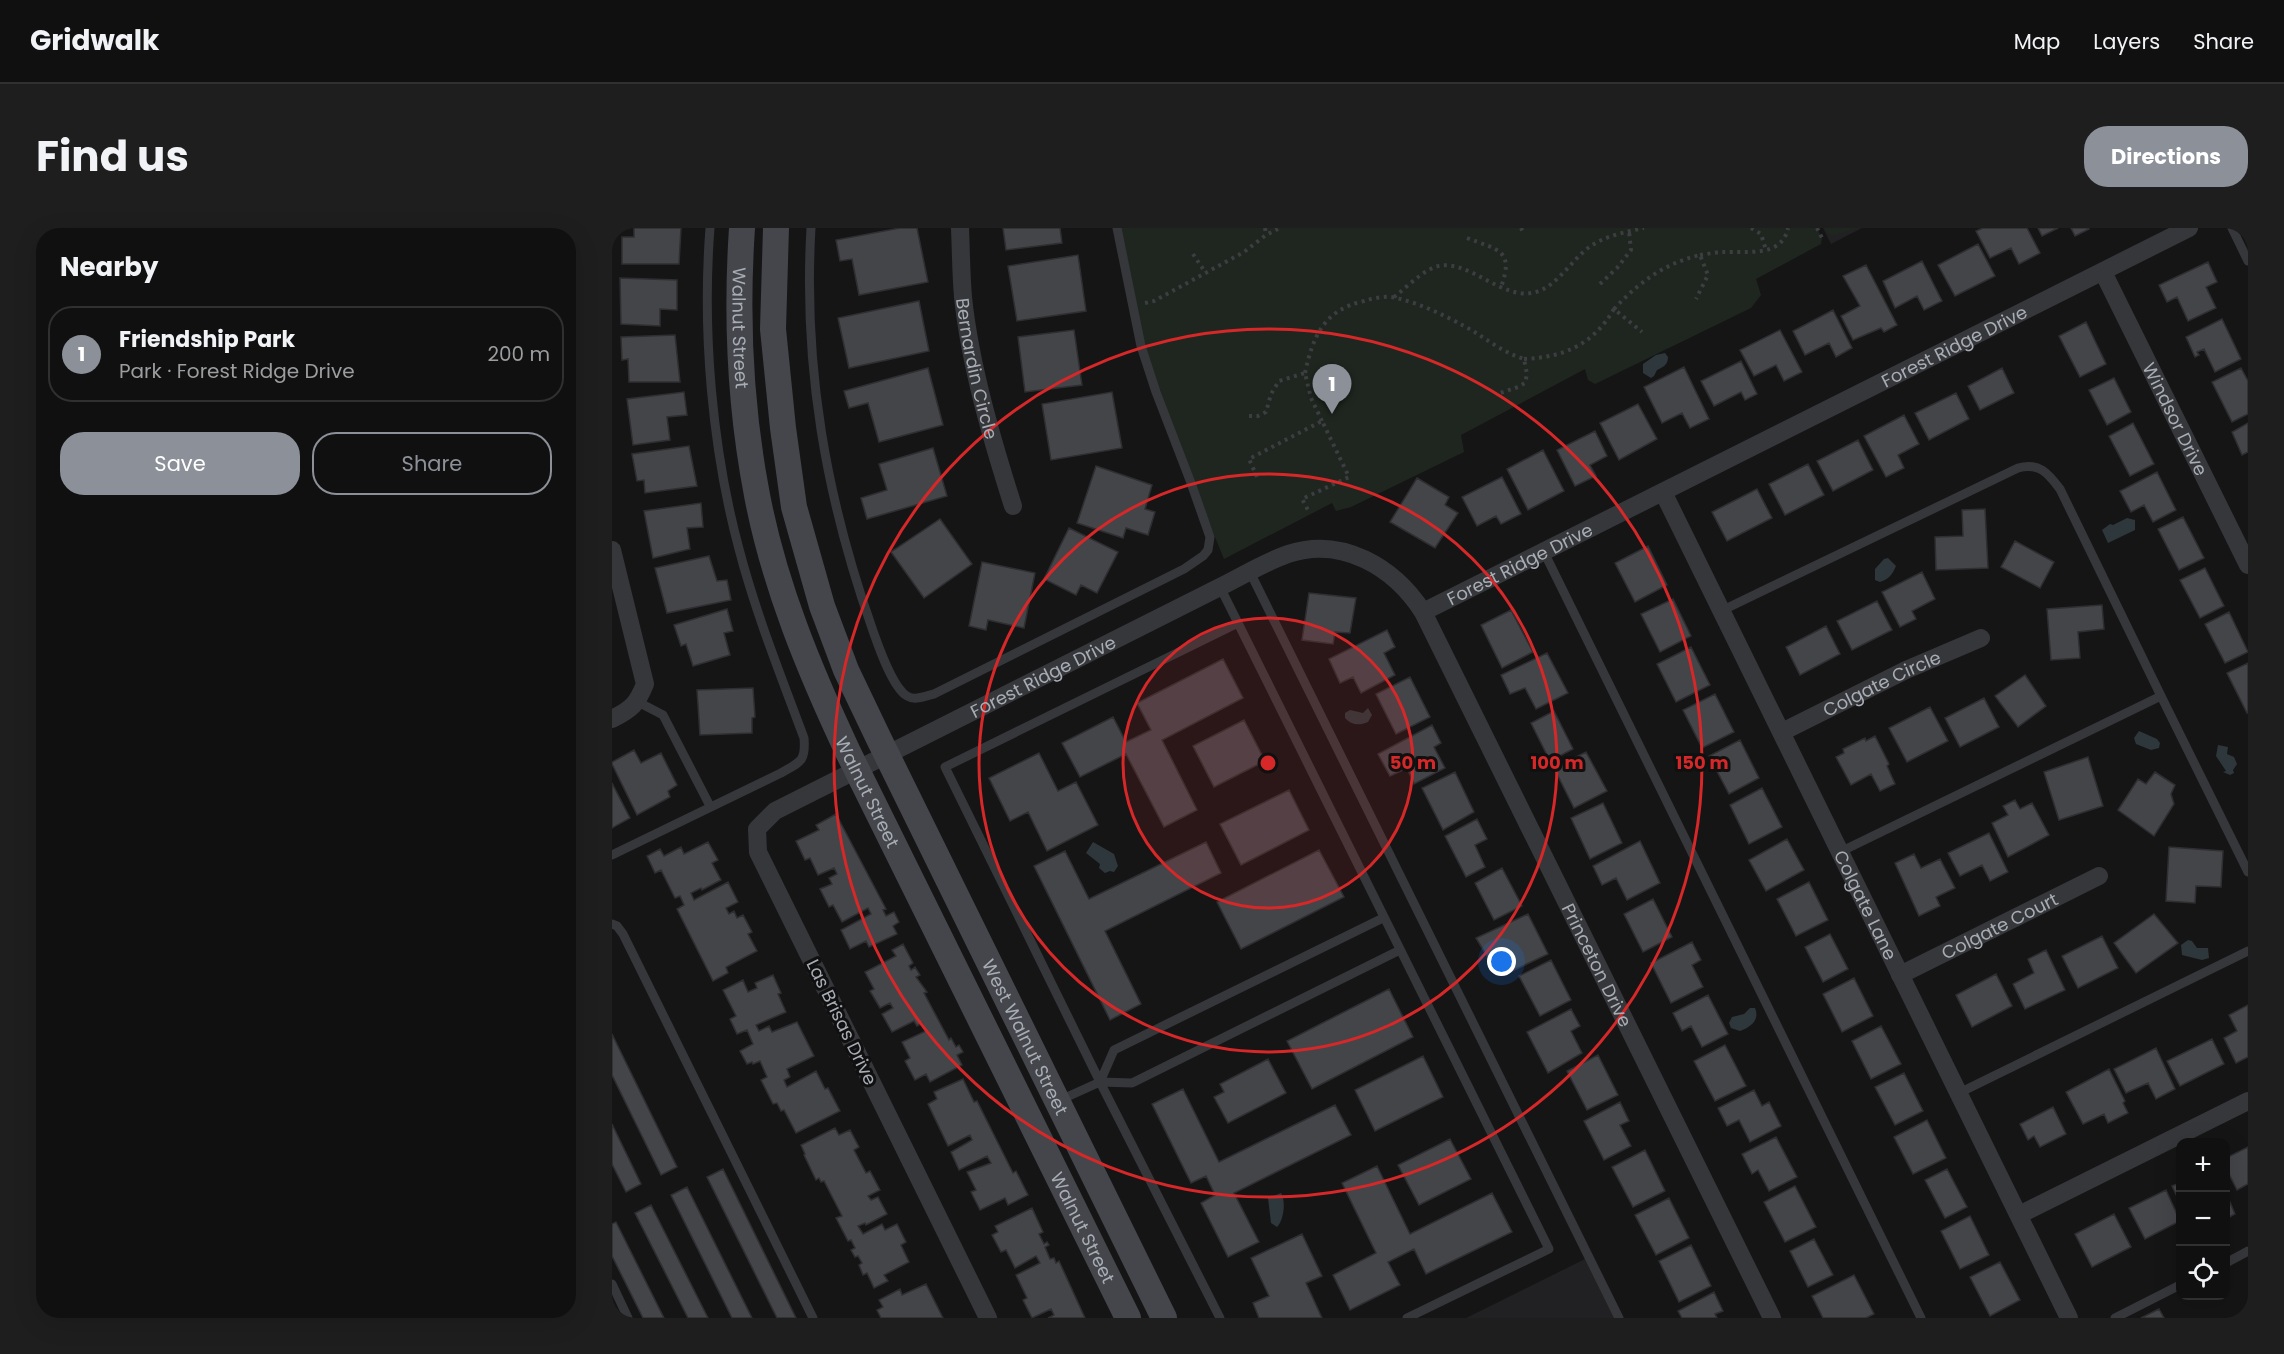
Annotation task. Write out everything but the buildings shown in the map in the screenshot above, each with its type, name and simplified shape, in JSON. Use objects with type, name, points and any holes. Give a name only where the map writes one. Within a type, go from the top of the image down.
[{"type":"main road","name":"Walnut Street","points":[[742,228],[740,335],[742,387],[748,442],[758,498],[792,619],[816,683],[857,770],[1128,1318]]},
{"type":"main road","name":"Walnut Street","points":[[776,228],[773,329],[794,507],[819,596],[842,659],[888,754]]},
{"type":"main road","name":"West Walnut Street","points":[[888,754],[1164,1318]]},
{"type":"main road","points":[[1029,1115],[1058,1101]]},
{"type":"street","name":"Bernardin Circle","points":[[960,228],[963,298],[993,444],[1013,506]]},
{"type":"street","name":"Forest Ridge Drive","points":[[857,770],[1289,554],[1318,548],[1347,552],[1373,562],[1398,580],[1413,596],[1423,612],[2189,228]]},
{"type":"street","name":"Windsor Drive","points":[[2103,272],[2248,565]]},
{"type":"street","name":"Colgate Lane","points":[[1663,492],[2069,1318]]},
{"type":"street","points":[[612,550],[645,684],[638,702],[626,712],[612,719]]},
{"type":"street","name":"Princeton Drive","points":[[1423,612],[1772,1318]]},
{"type":"street","name":"Colgate Circle","points":[[1782,732],[1906,670],[1981,638]]},
{"type":"street","name":"Las Brisas Drive","points":[[857,770],[774,811],[757,830],[758,852],[988,1318]]},
{"type":"street","name":"Colgate Court","points":[[1900,975],[2099,876]]},
{"type":"street","points":[[2019,1215],[2248,1101]]},
{"type":"lane","points":[[612,855],[801,762],[805,753],[804,738],[757,612],[738,547],[718,449],[709,348],[707,287],[710,228]]},
{"type":"lane","points":[[811,228],[811,342],[816,402],[824,456],[851,569],[869,621],[892,678],[904,694],[914,699],[934,694],[1184,569],[1208,550],[1210,537],[1141,346],[1117,228]]},
{"type":"lane","points":[[2232,228],[2248,261]]},
{"type":"lane","points":[[1721,611],[2018,468],[2027,465],[2037,466],[2050,476],[2060,489],[2248,872]]},
{"type":"lane","points":[[1543,550],[1921,1318]]},
{"type":"lane","points":[[1250,572],[1619,1318]]},
{"type":"lane","points":[[1220,587],[1549,1250],[1407,1318]]},
{"type":"lane","points":[[1220,1318],[1100,1082],[945,767],[1238,623]]},
{"type":"lane","points":[[1840,852],[2161,696]]},
{"type":"lane","points":[[638,702],[663,716],[710,806]]},
{"type":"lane","points":[[1100,1082],[1114,1050],[1383,918]]},
{"type":"lane","points":[[612,924],[617,926],[623,934],[813,1318]]},
{"type":"lane","points":[[1058,1101],[1100,1082],[1132,1083],[1400,950]]},
{"type":"lane","points":[[1959,1093],[2248,951]]},
{"type":"lane","points":[[2230,1261],[2248,1251]]},
{"type":"lane","points":[[612,1284],[628,1318]]},
{"type":"lane","points":[[2115,1318],[2176,1288]]},
{"type":"path","points":[[1265,228],[1266,235]]},
{"type":"path","points":[[1132,305],[1154,301],[1244,252],[1266,235],[1280,228]]},
{"type":"path","points":[[1521,228],[1524,234]]},
{"type":"path","points":[[1394,297],[1425,273],[1437,267],[1452,266],[1520,293],[1536,292],[1550,284],[1590,247],[1609,237],[1644,228]]},
{"type":"path","points":[[1751,228],[1761,234],[1766,250]]},
{"type":"path","points":[[1308,510],[1302,499],[1349,477],[1311,398],[1305,373],[1310,349],[1317,334],[1337,312],[1351,304],[1394,297],[1464,326],[1508,354],[1524,359],[1541,358],[1575,348],[1602,328],[1614,309],[1631,290],[1651,275],[1687,258],[1700,255],[1721,252],[1756,253],[1766,250],[1782,242],[1788,228]]},
{"type":"path","points":[[1817,228],[1822,238]]},
{"type":"path","points":[[1600,284],[1631,250],[1629,231]]},
{"type":"path","points":[[1467,238],[1500,251],[1508,270],[1501,287]]},
{"type":"path","points":[[1193,254],[1205,272]]},
{"type":"path","points":[[1696,299],[1708,275],[1700,255]]},
{"type":"path","points":[[1614,309],[1642,332]]},
{"type":"path","points":[[1500,393],[1525,382],[1527,375],[1524,359]]},
{"type":"path","points":[[1249,416],[1258,416],[1266,412],[1271,394],[1279,381],[1305,373]]},
{"type":"path","points":[[1257,477],[1249,459],[1322,421]]},
{"type":"shaded area","points":[[1117,228],[1817,228],[1822,238],[1821,244],[1756,279],[1761,295],[1751,308],[1595,384],[1588,380],[1585,369],[1461,435],[1464,452],[1351,507],[1336,511],[1332,503],[1224,559],[1156,392]]},
{"type":"shaded area","points":[[1823,228],[1862,228],[1831,244]]},
{"type":"shaded area","points":[[1824,228],[1859,228],[1831,236]]},
{"type":"shaded area","points":[[1665,353],[1668,357],[1667,362],[1657,370],[1654,376],[1651,378],[1643,373],[1643,364],[1656,355]]},
{"type":"shaded area","points":[[2127,518],[2135,520],[2135,530],[2108,543],[2102,530],[2110,524],[2113,525]]},
{"type":"shaded area","points":[[1888,558],[1896,566],[1893,572],[1883,581],[1875,580],[1875,569],[1884,559]]},
{"type":"shaded area","points":[[1368,708],[1372,715],[1368,722],[1355,724],[1345,718],[1345,713],[1350,710],[1363,713]]},
{"type":"shaded area","points":[[2139,731],[2157,739],[2160,743],[2159,748],[2151,750],[2136,744],[2134,738]]},
{"type":"shaded area","points":[[2218,745],[2228,747],[2227,754],[2234,757],[2237,764],[2233,770],[2234,773],[2230,775],[2223,772],[2226,771],[2216,756]]},
{"type":"shaded area","points":[[1093,842],[1114,854],[1118,866],[1114,872],[1105,873],[1099,868],[1100,864],[1086,853]]},
{"type":"shaded area","points":[[2188,940],[2192,941],[2197,948],[2208,948],[2209,958],[2202,960],[2182,955],[2181,945]]},
{"type":"shaded area","points":[[1750,1008],[1755,1008],[1754,1022],[1740,1031],[1731,1028],[1729,1023],[1732,1017],[1744,1014]]},
{"type":"shaded area","points":[[1281,1193],[1284,1210],[1277,1227],[1271,1223],[1268,1198]]},
{"type":"shaded area","points":[[1591,1256],[1622,1318],[1466,1318]]},
{"type":"place","name":"Friendship Park","points":[[1332,414]]}]
